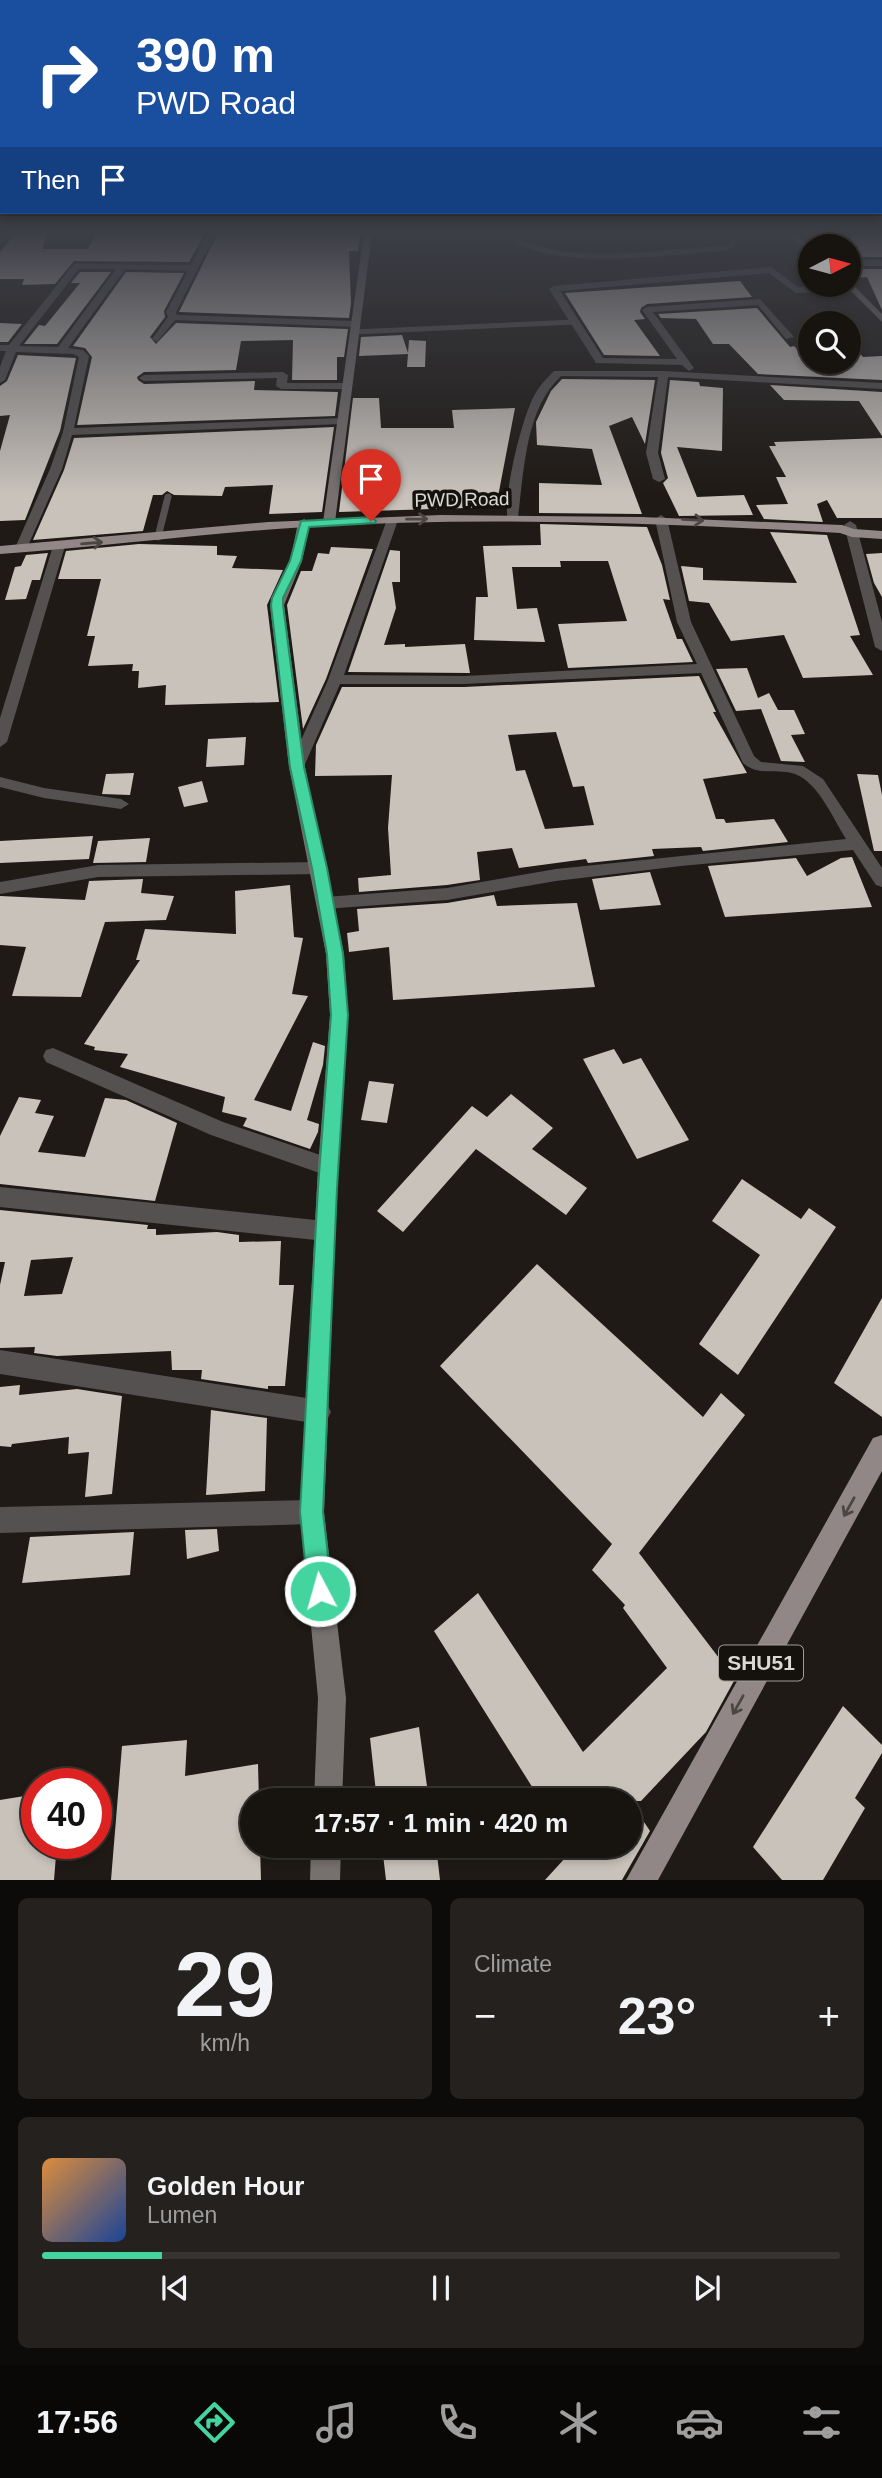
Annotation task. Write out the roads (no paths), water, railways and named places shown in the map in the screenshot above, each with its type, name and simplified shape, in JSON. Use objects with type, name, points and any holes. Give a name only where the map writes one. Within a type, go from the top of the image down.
[{"type":"main road","name":"PWD Road","points":[[0,550],[304,523],[512,517],[661,519],[848,529],[882,535]]},
{"type":"main road","name":"PWD Road","points":[[848,529],[882,526]]},
{"type":"main road","name":"SHU51","points":[[641,1880],[882,1447]]},
{"type":"street","points":[[0,380],[6,348],[30,321]]},
{"type":"street","points":[[61,350],[83,321]]},
{"type":"street","points":[[157,339],[170,321]]},
{"type":"street","points":[[200,321],[354,328]]},
{"type":"street","points":[[329,522],[355,321]]},
{"type":"street","points":[[655,321],[696,376]]},
{"type":"street","points":[[776,321],[789,337]]},
{"type":"street","points":[[575,322],[600,361],[684,362]]},
{"type":"street","points":[[6,348],[61,350],[80,352],[83,356],[68,432],[56,469],[21,548]]},
{"type":"street","points":[[512,517],[520,457],[539,392],[547,379],[558,373],[663,374],[882,386]]},
{"type":"street","points":[[659,479],[652,453],[663,374]]},
{"type":"street","points":[[144,378],[283,375],[281,386],[347,387]]},
{"type":"street","points":[[68,432],[341,421]]},
{"type":"street","points":[[661,519],[684,622],[752,765],[793,767],[807,772],[818,783],[882,881]]},
{"type":"street","points":[[297,767],[335,680],[392,520]]},
{"type":"street","points":[[304,523],[296,561],[277,605],[297,767],[335,954],[340,1015],[328,1167],[319,1412],[312,1512],[332,1698],[329,1788]]},
{"type":"street","points":[[848,529],[882,647]]},
{"type":"street","points":[[0,742],[59,546]]},
{"type":"street","points":[[335,680],[464,680],[706,668]]},
{"type":"street","points":[[0,782],[44,793],[121,804]]},
{"type":"street","points":[[325,903],[447,894],[556,875],[856,844]]},
{"type":"street","points":[[0,888],[98,871],[319,868]]},
{"type":"street","points":[[53,1056],[218,1129],[328,1167]]},
{"type":"street","points":[[0,1197],[325,1231]]},
{"type":"street","points":[[0,1362],[319,1412]]},
{"type":"street","points":[[0,1520],[312,1512]]},
{"type":"street","points":[[325,1880],[326,1858]]},
{"type":"lane","points":[[354,328],[575,322]]},
{"type":"lane","points":[[158,537],[168,497]]}]
